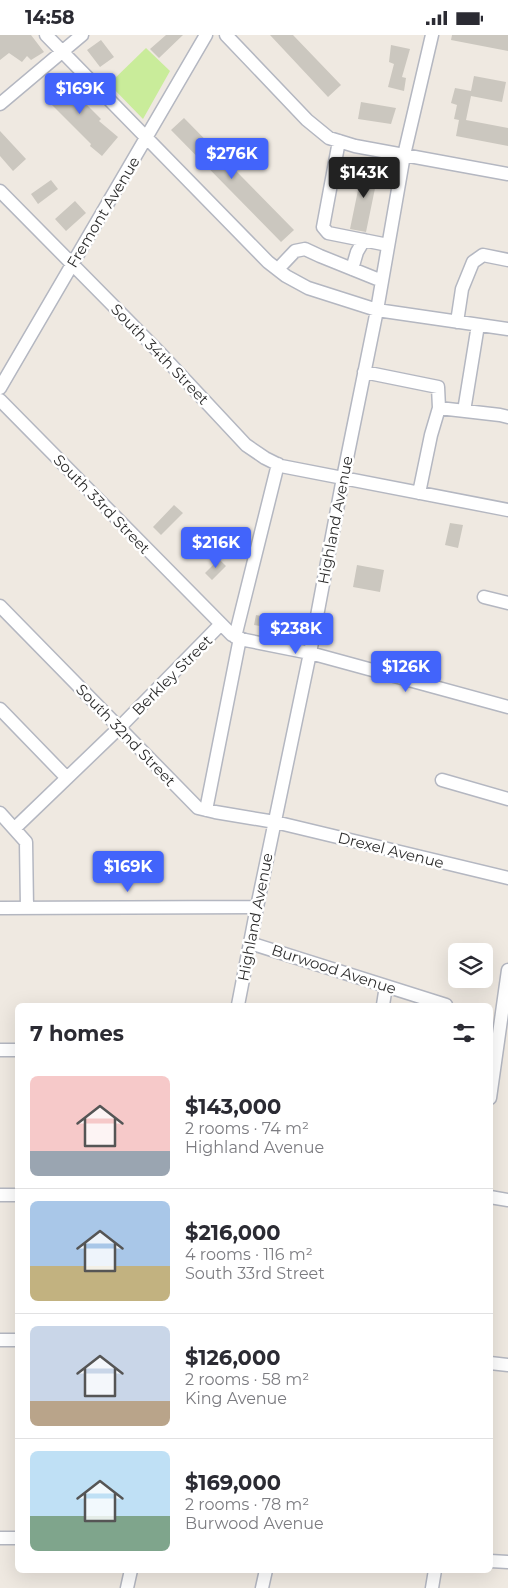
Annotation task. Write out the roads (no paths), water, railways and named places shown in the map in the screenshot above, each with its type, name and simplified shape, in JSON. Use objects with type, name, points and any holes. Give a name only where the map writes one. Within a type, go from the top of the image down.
[{"type":"street","points":[[46,35],[268,262],[286,277],[308,288],[376,310],[508,329]]},
{"type":"street","points":[[0,104],[82,35]]},
{"type":"street","name":"Fremont Avenue","points":[[0,388],[206,35]]},
{"type":"street","points":[[226,35],[307,120],[329,138],[355,147],[508,174]]},
{"type":"street","name":"Highland Avenue","points":[[238,1003],[310,653],[382,281],[404,155],[432,35]]},
{"type":"street","points":[[339,141],[323,227],[328,233],[388,245]]},
{"type":"street","name":"South 34th Street","points":[[0,191],[161,354],[246,445],[265,459],[278,464],[343,478],[508,510]]},
{"type":"street","points":[[352,269],[357,252],[364,240]]},
{"type":"street","points":[[278,269],[295,251],[305,249],[320,257],[382,281]]},
{"type":"street","points":[[457,322],[462,289],[473,262],[483,255],[508,260]]},
{"type":"street","points":[[464,411],[478,325]]},
{"type":"street","points":[[364,372],[438,387],[439,408],[431,435],[419,493]]},
{"type":"street","name":"South 33rd Street","points":[[0,400],[220,625],[238,637],[310,653],[508,707]]},
{"type":"street","points":[[439,408],[508,417]]},
{"type":"street","points":[[206,810],[238,637],[278,464]]},
{"type":"street","points":[[484,597],[508,603]]},
{"type":"street","name":"South 32nd Street","points":[[0,606],[198,807],[275,822]]},
{"type":"street","name":"Berkley Street","points":[[15,828],[120,727],[220,625]]},
{"type":"street","points":[[0,709],[66,778]]},
{"type":"street","points":[[442,780],[508,799]]},
{"type":"street","points":[[0,813],[26,842],[27,908]]},
{"type":"street","name":"Drexel Avenue","points":[[275,822],[508,878]]},
{"type":"street","points":[[0,908],[257,907]]},
{"type":"street","name":"Burwood Avenue","points":[[250,943],[440,1003]]},
{"type":"street","points":[[493,1075],[508,970]]},
{"type":"street","points":[[383,1003],[386,986]]},
{"type":"street","points":[[0,1050],[15,1050]]},
{"type":"street","points":[[0,1195],[15,1195]]},
{"type":"street","points":[[493,1198],[508,1200]]},
{"type":"street","points":[[0,1340],[15,1340]]},
{"type":"street","points":[[493,1363],[508,1365]]},
{"type":"street","points":[[0,1538],[15,1538]]},
{"type":"street","points":[[493,1561],[508,1562]]},
{"type":"street","points":[[128,1588],[130,1573]]},
{"type":"street","points":[[262,1588],[265,1573]]},
{"type":"street","points":[[432,1588],[434,1573]]}]
